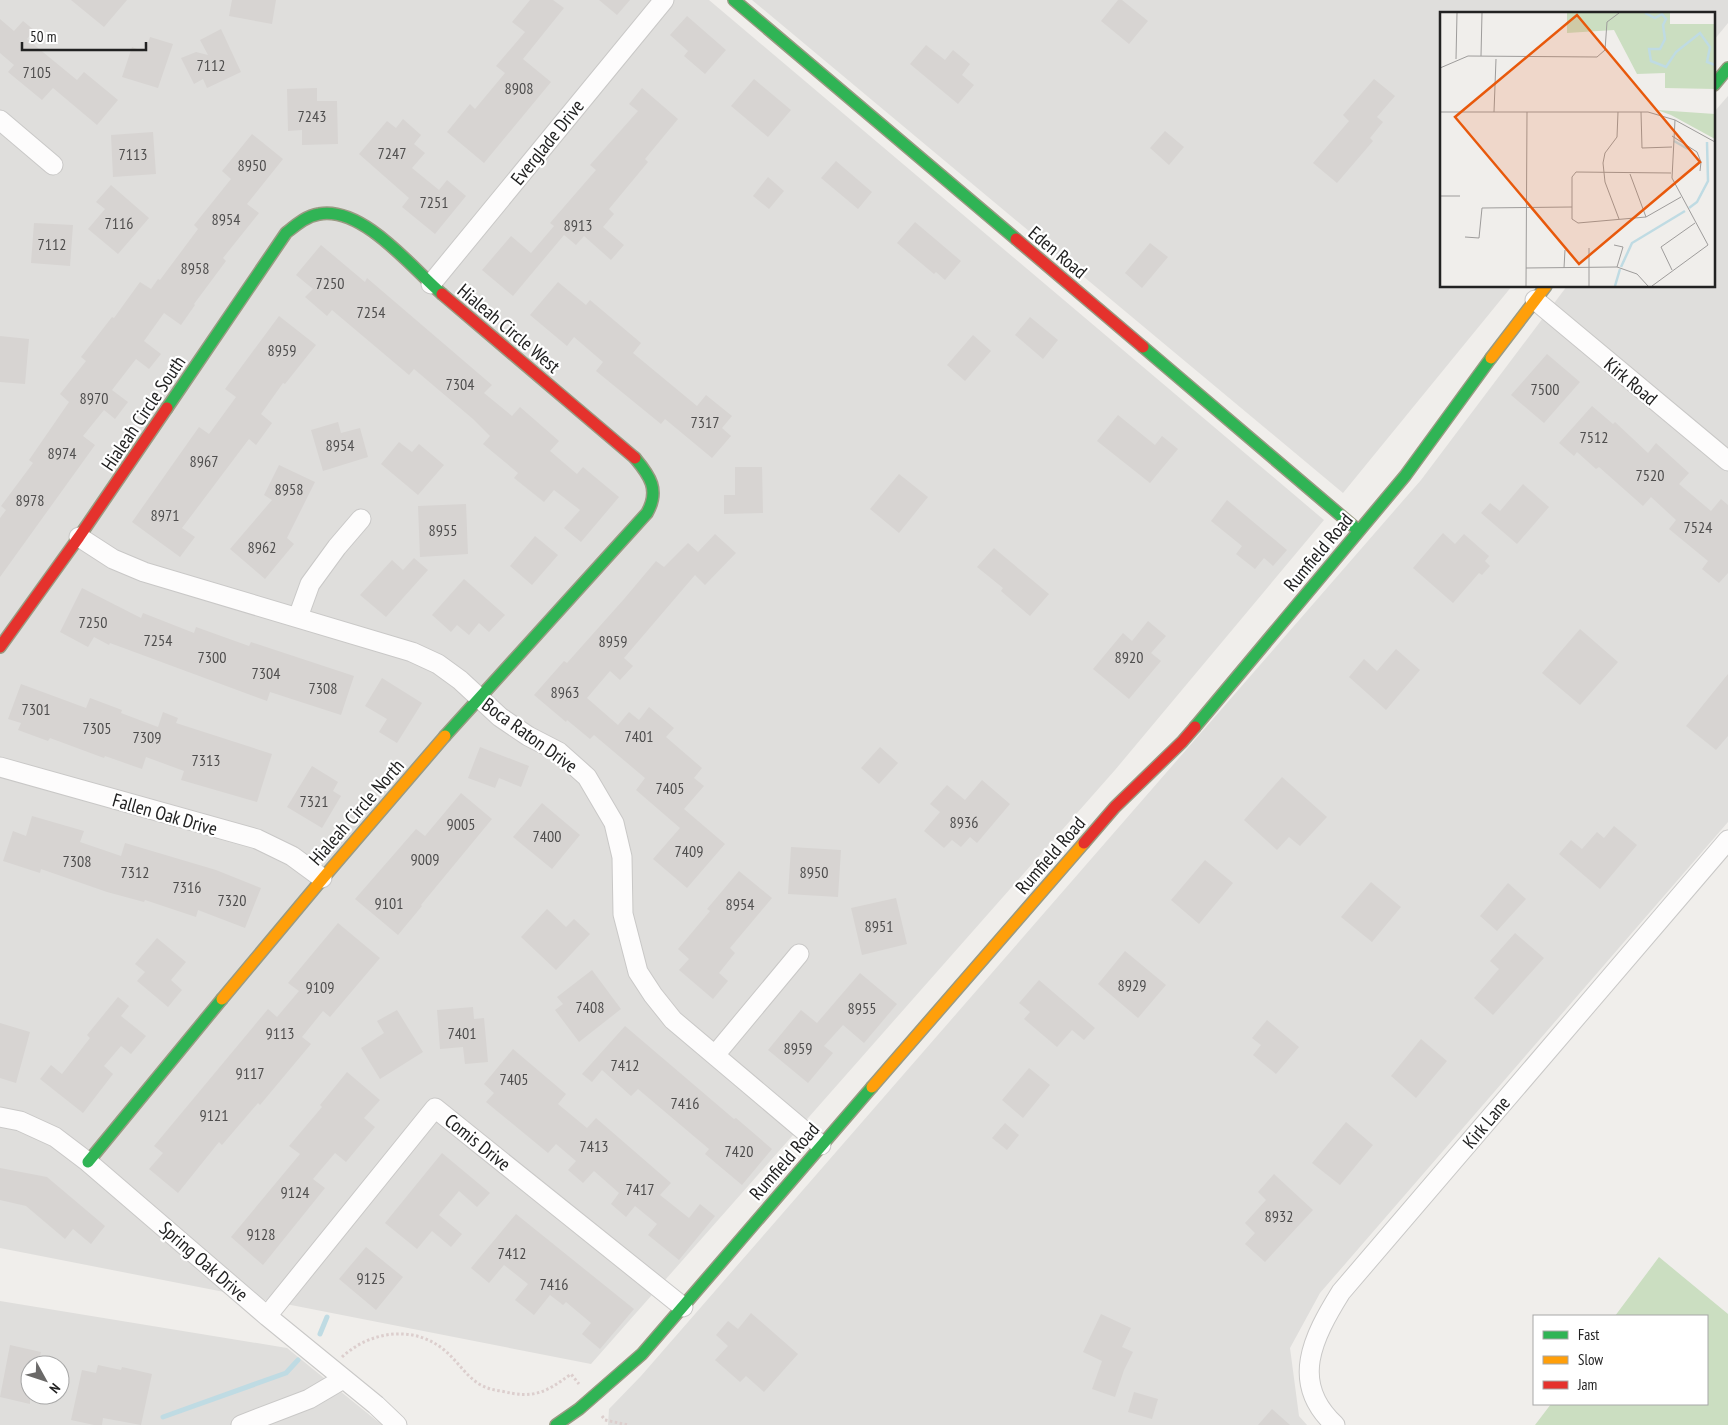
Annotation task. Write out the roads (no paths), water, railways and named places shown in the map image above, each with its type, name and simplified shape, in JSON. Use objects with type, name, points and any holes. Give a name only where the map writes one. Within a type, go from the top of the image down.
[{"type":"street","name":"Everglade Drive","points":[[431,284],[664,0]]},
{"type":"street","name":"Eden Road","points":[[734,0],[1359,530]]},
{"type":"street","points":[[1716,83],[1728,68]]},
{"type":"street","points":[[0,120],[53,165]]},
{"type":"street","name":"Hialeah Circle West","points":[[324,212],[346,216],[368,227],[431,284],[634,456],[649,474],[654,491]]},
{"type":"street","name":"Hialeah Circle South","points":[[0,647],[79,537],[286,233],[303,219],[324,212]]},
{"type":"street","name":"Rumfield Road","points":[[556,1425],[589,1400],[642,1354],[1114,807],[1182,742],[1405,476],[1540,293]]},
{"type":"street","name":"Kirk Road","points":[[1540,293],[1728,461]]},
{"type":"street","name":"Hialeah Circle North","points":[[88,1162],[322,878],[478,697],[631,532],[650,509],[654,491]]},
{"type":"street","points":[[298,617],[310,584],[336,547],[361,519]]},
{"type":"street","name":"Boca Raton Drive","points":[[79,537],[113,559],[144,572],[298,617],[421,656],[438,664],[460,680],[500,716],[528,736],[559,752],[587,777],[614,823],[622,857],[623,914],[638,972],[653,995],[673,1020],[821,1145]]},
{"type":"street","name":"Fallen Oak Drive","points":[[0,767],[257,839],[292,856],[322,878]]},
{"type":"street","name":"Kirk Lane","points":[[1335,1425],[1324,1415],[1310,1389],[1309,1375],[1312,1348],[1322,1321],[1340,1292],[1728,840]]},
{"type":"street","points":[[715,1055],[799,954]]},
{"type":"street","name":"Comis Drive","points":[[267,1316],[435,1108],[683,1306]]},
{"type":"street","name":"Spring Oak Drive","points":[[0,1117],[20,1121],[55,1137],[88,1162],[397,1425]]},
{"type":"street","points":[[241,1425],[309,1399],[337,1374]]},
{"type":"waterway","points":[[320,1334],[327,1317]]},
{"type":"waterway","points":[[163,1417],[286,1373],[298,1360]]}]
